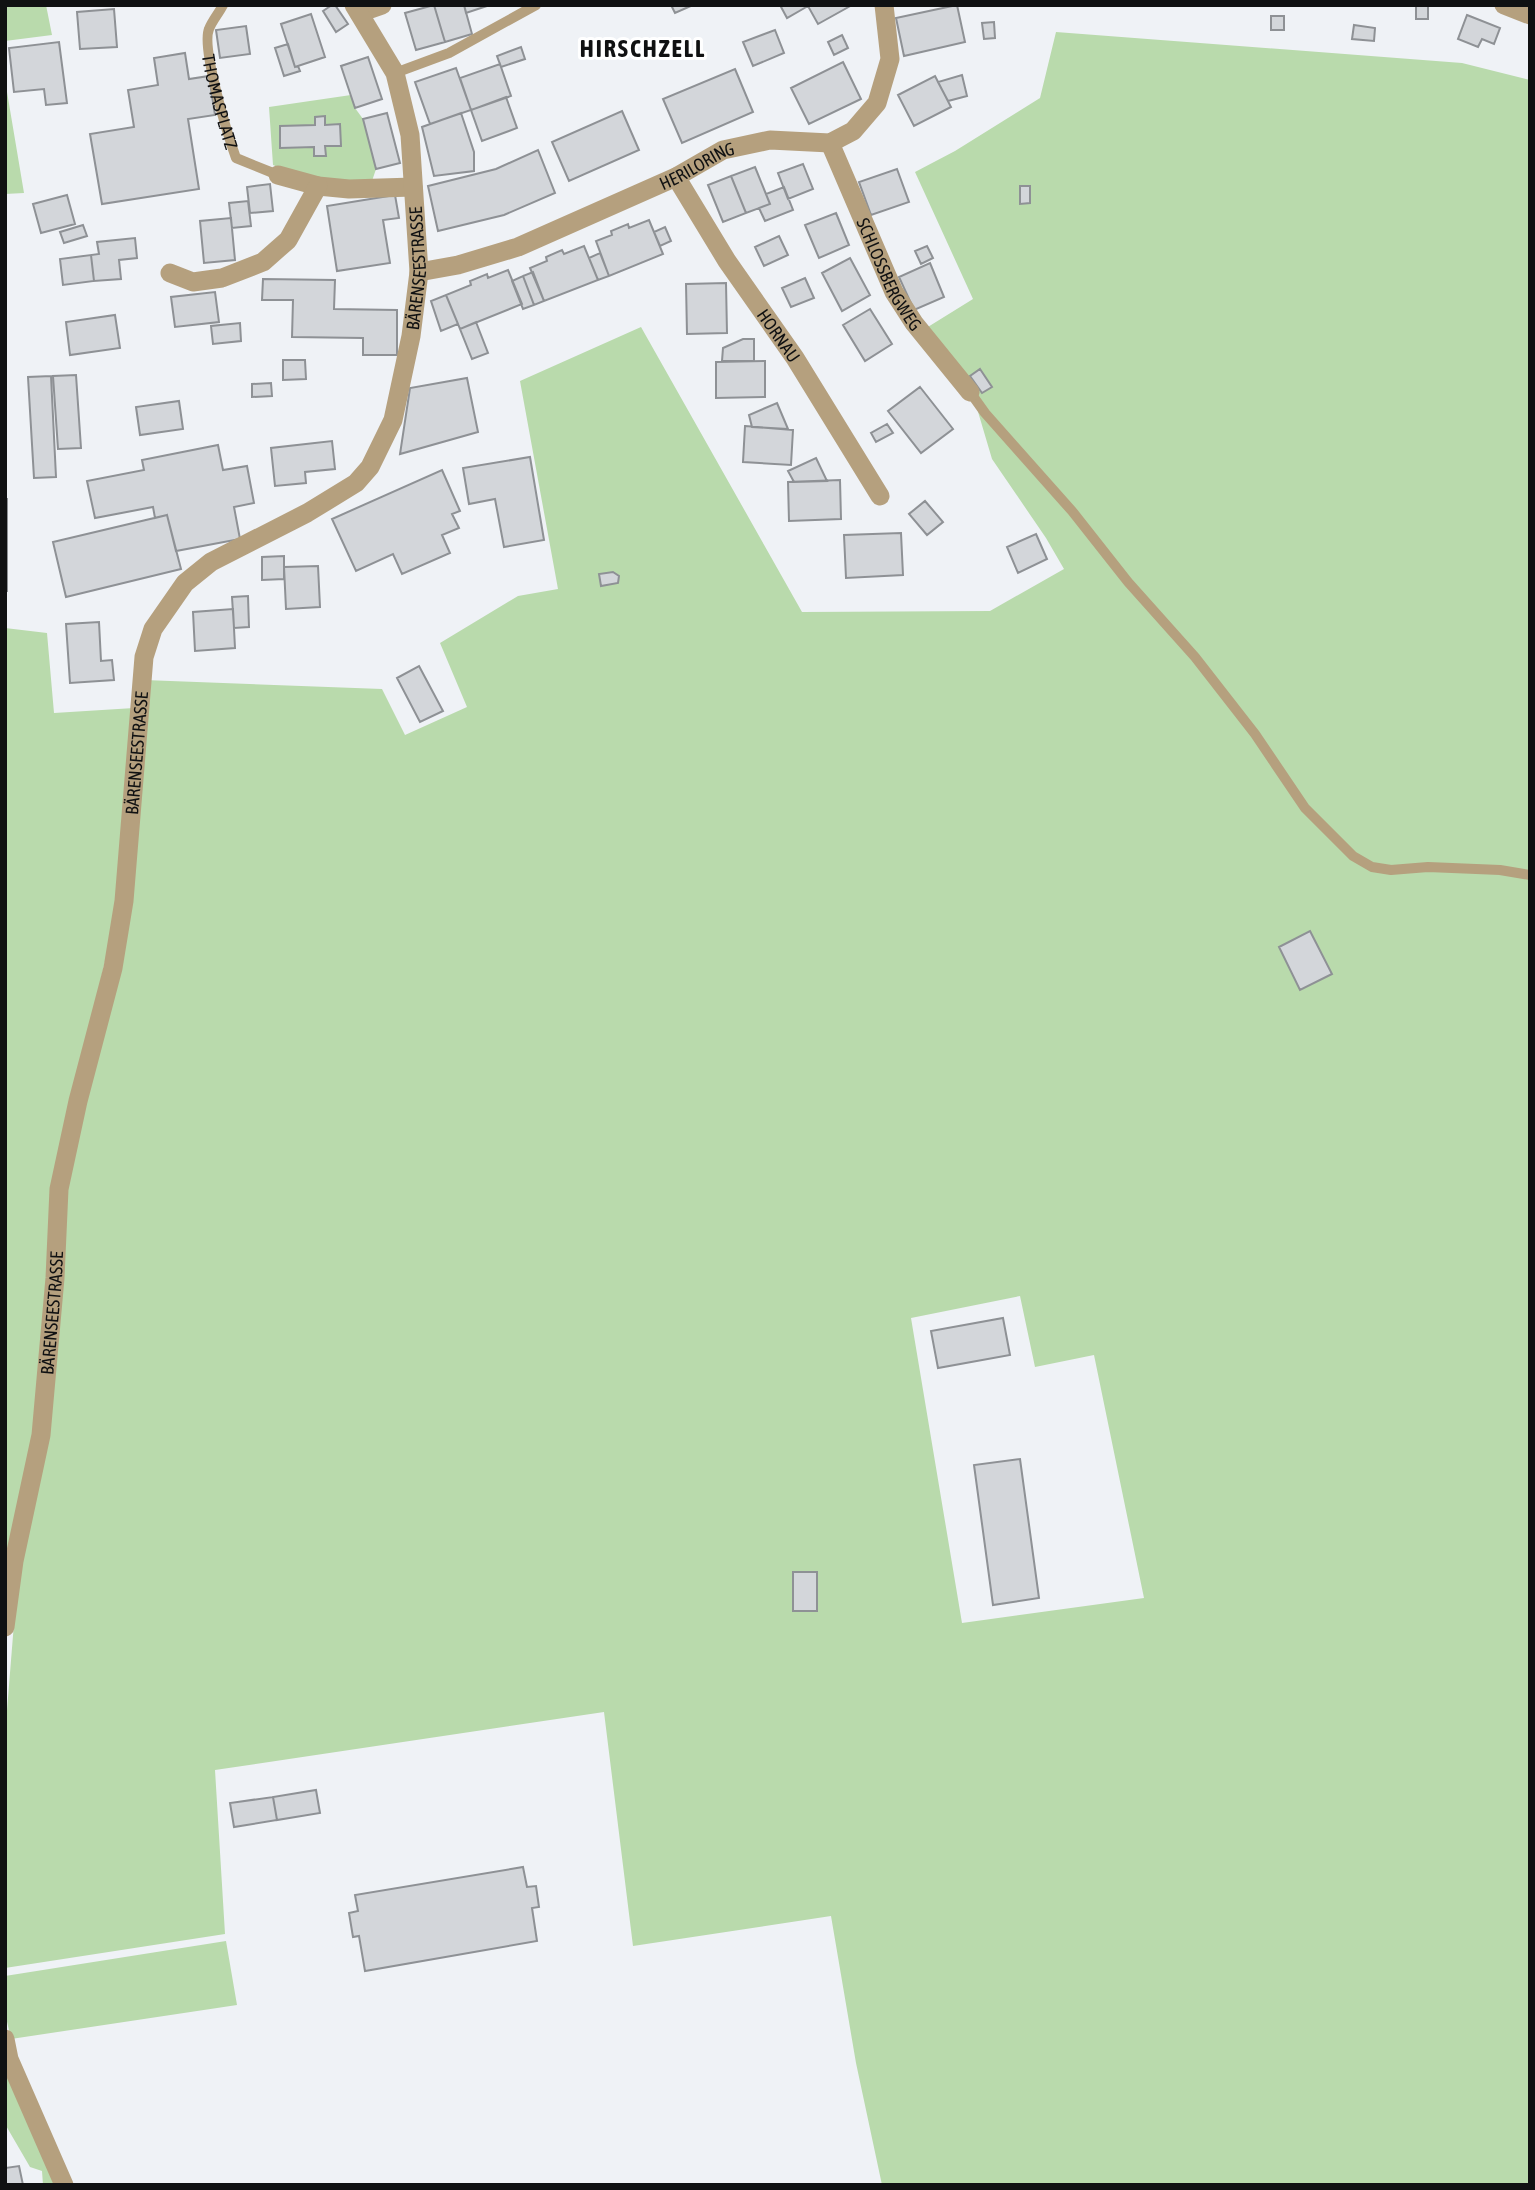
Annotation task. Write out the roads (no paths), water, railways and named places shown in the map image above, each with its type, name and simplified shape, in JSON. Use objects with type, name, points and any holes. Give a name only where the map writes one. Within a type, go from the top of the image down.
[{"type":"street","points":[[356,9],[382,5]]},
{"type":"street","points":[[830,143],[853,131],[877,103],[890,59],[884,5]]},
{"type":"street","points":[[1504,5],[1530,15]]},
{"type":"street","name":"BÄRENSEESTRASSE","points":[[5,1627],[14,1561],[41,1435],[55,1278],[59,1189],[78,1101],[113,968],[124,901],[144,657],[153,629],[185,583],[211,562],[307,513],[356,483],[370,467],[393,420],[411,336],[419,272],[410,135],[395,74],[356,9]]},
{"type":"street","name":"HERILORING","points":[[419,272],[458,265],[518,247],[676,177],[723,150],[770,140],[830,143]]},
{"type":"street","name":"SCHLOSSBERGWEG","points":[[830,143],[894,292],[914,323],[970,392]]},
{"type":"street","name":"THOMASPLATZ","points":[[278,175],[318,187],[413,187]]},
{"type":"street","name":"HORNAU","points":[[676,177],[727,261],[795,358],[880,496]]},
{"type":"street","points":[[170,273],[193,282],[222,278],[263,262],[288,240],[318,187]]},
{"type":"street","points":[[5,2039],[9,2059],[64,2185]]},
{"type":"lane","name":"THOMASPLATZ","points":[[223,5],[208,30],[206,47],[226,131],[236,158],[278,175]]},
{"type":"lane","points":[[395,74],[449,53],[536,5]]},
{"type":"lane","points":[[970,392],[985,413],[1072,511],[1128,582],[1195,657],[1255,734],[1305,808],[1353,856],[1372,867],[1391,870],[1428,867],[1530,874]]},
{"type":"district","name":"HIRSCHZELL","points":[[643,48]]}]
